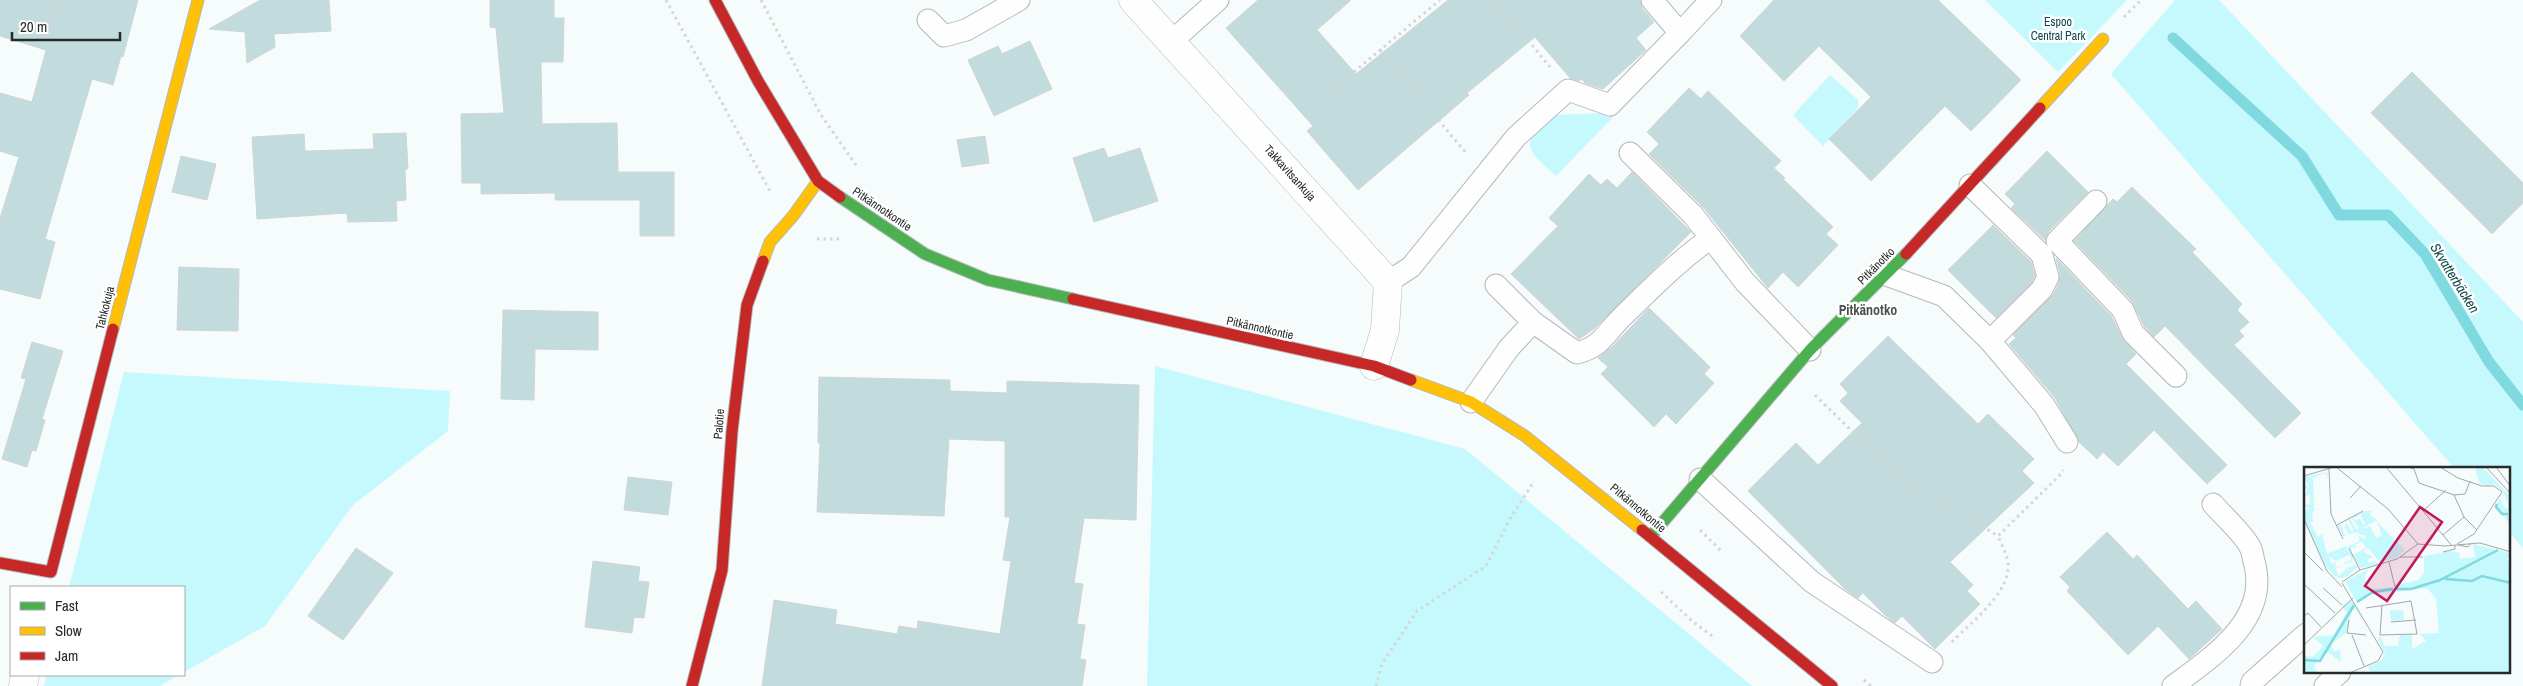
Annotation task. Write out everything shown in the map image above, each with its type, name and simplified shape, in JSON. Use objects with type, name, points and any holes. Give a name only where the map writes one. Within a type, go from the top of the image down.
[{"type":"street","name":"Tahkokuja","points":[[0,563],[49,580],[198,0]]},
{"type":"street","name":"Pitkännotkontie","points":[[715,0],[758,81],[818,181],[879,225],[925,254],[988,280],[1374,366],[1471,402],[1526,436],[1651,536],[1716,593],[1832,686]]},
{"type":"street","name":"Takkavitsankuja","points":[[1133,0],[1388,282]]},
{"type":"street","name":"Pitkänotko","points":[[1651,536],[1810,350],[1886,275],[1970,186],[2103,38]]},
{"type":"street","name":"Palotie","points":[[692,686],[722,570],[732,431],[747,305],[770,242],[793,216],[818,181]]},
{"type":"street","points":[[1374,366],[1385,330],[1388,282]]},
{"type":"lane","points":[[928,20],[944,36],[966,30],[1019,0]]},
{"type":"lane","points":[[1171,42],[1218,0]]},
{"type":"lane","points":[[1652,0],[1680,33]]},
{"type":"lane","points":[[1388,282],[1411,267],[1516,137],[1568,90],[1610,105],[1711,0]]},
{"type":"lane","points":[[1630,153],[1693,215],[1745,282],[1810,350]]},
{"type":"lane","points":[[1970,186],[2124,310],[2133,333],[2176,376]]},
{"type":"lane","points":[[1990,341],[2042,289],[2048,277],[2049,248],[2096,201]]},
{"type":"lane","points":[[1496,284],[1533,322],[1577,353],[1593,348],[1621,318],[1691,252],[1711,238]]},
{"type":"lane","points":[[1886,275],[1944,296],[1990,341],[2044,405],[2067,442]]},
{"type":"lane","points":[[1471,402],[1509,348],[1533,322]]},
{"type":"lane","points":[[1700,479],[1812,582],[1932,662]]},
{"type":"lane","points":[[2173,686],[2199,667],[2243,626],[2254,604],[2258,579],[2250,547],[2212,504]]},
{"type":"lane","points":[[2251,686],[2252,682],[2304,636]]},
{"type":"lane","points":[[2325,686],[2338,674]]},
{"type":"path","points":[[42,43],[58,0]]},
{"type":"path","points":[[666,0],[773,197],[816,239],[839,238],[847,241]]},
{"type":"path","points":[[761,0],[821,115],[860,169]]},
{"type":"path","points":[[1319,101],[1440,0]]},
{"type":"path","points":[[1495,0],[1568,90]]},
{"type":"path","points":[[1380,50],[1485,176]]},
{"type":"path","points":[[1791,372],[1907,485],[1941,501],[1998,536],[2008,559],[2005,585],[1992,602],[1932,662]]},
{"type":"path","points":[[1998,536],[2061,474],[2067,454],[2067,442]]},
{"type":"path","points":[[1376,686],[1382,664],[1417,611],[1486,566],[1511,517],[1535,480],[1528,475]]},
{"type":"path","points":[[1655,585],[1686,616],[1723,643]]},
{"type":"green space","name":"Espoo Central Park","points":[[1985,0],[2127,0],[2058,72]]},
{"type":"green space","points":[[2175,0],[2219,0],[2523,322],[2523,548],[2510,533],[2510,467],[2453,467],[2111,74]]},
{"type":"green space","points":[[1830,75],[1858,100],[1858,108],[1823,146],[1793,115]]},
{"type":"green space","points":[[1608,113],[1613,117],[1556,176],[1538,159],[1530,147],[1534,133],[1551,115]]},
{"type":"green space","points":[[1155,366],[1465,449],[1752,686],[1147,686]]},
{"type":"green space","points":[[124,372],[450,391],[448,431],[353,505],[265,626],[185,671],[185,586],[69,586]]},
{"type":"green space","points":[[47,676],[177,676],[160,686],[44,686]]},
{"type":"building","points":[[0,0],[138,0],[123,57],[121,56],[113,85],[92,79],[45,239],[55,242],[40,299],[0,289],[0,218],[19,157],[0,151],[0,93],[32,102],[46,50],[0,36]]},
{"type":"building","points":[[260,0],[329,0],[331,31],[274,34],[275,47],[247,63],[245,32],[209,29]]},
{"type":"building","points":[[490,0],[554,0],[554,18],[564,18],[563,62],[541,62],[542,124],[617,123],[618,172],[674,172],[674,236],[640,236],[640,200],[555,200],[555,193],[481,194],[481,183],[462,183],[461,114],[504,113],[496,28],[490,27]]},
{"type":"building","points":[[1258,0],[1351,0],[1317,30],[1356,74],[1448,0],[1640,0],[1642,8],[1654,22],[1636,38],[1646,50],[1603,89],[1585,83],[1582,79],[1579,81],[1570,78],[1535,37],[1467,93],[1469,95],[1358,190],[1307,131],[1313,126],[1226,28]]},
{"type":"building","points":[[1774,0],[1938,0],[2021,80],[1971,131],[1945,106],[1871,181],[1829,139],[1871,97],[1819,46],[1784,81],[1740,36]]},
{"type":"building","points":[[1030,41],[1052,89],[994,116],[968,60],[998,46],[1002,54]]},
{"type":"building","points":[[2412,72],[2523,183],[2523,203],[2492,234],[2371,113]]},
{"type":"building","points":[[1689,88],[1701,99],[1708,91],[1781,161],[1774,168],[1833,227],[1826,234],[1838,245],[1798,287],[1783,272],[1768,288],[1703,207],[1649,154],[1659,144],[1647,132]]},
{"type":"building","points":[[406,133],[408,169],[405,169],[406,200],[396,201],[397,221],[348,222],[347,213],[257,219],[252,137],[304,134],[305,151],[374,149],[373,134]]},
{"type":"building","points":[[985,136],[989,163],[962,167],[957,140]]},
{"type":"building","points":[[1104,148],[1108,158],[1140,148],[1158,201],[1094,222],[1073,158]]},
{"type":"building","points":[[2047,151],[2088,192],[2048,232],[2045,240],[2011,208],[2015,204],[2005,194]]},
{"type":"building","points":[[181,156],[216,164],[207,200],[172,192]]},
{"type":"building","points":[[1632,172],[1691,232],[1594,329],[1579,339],[1511,274],[1558,226],[1549,218],[1589,174],[1601,185],[1607,179],[1617,188]]},
{"type":"building","points":[[2132,187],[2196,249],[2192,252],[2242,304],[2237,310],[2249,322],[2239,331],[2244,336],[2234,345],[2301,413],[2275,438],[2165,326],[2154,337],[2144,326],[2132,301],[2074,241],[2113,199],[2117,202]]},
{"type":"building","points":[[1993,225],[2031,262],[2035,276],[2032,282],[1996,318],[1948,270]]},
{"type":"building","points":[[2056,258],[2112,317],[2122,338],[2136,354],[2126,364],[2227,465],[2207,484],[2154,430],[2118,466],[2103,452],[2097,459],[2079,442],[2055,398],[2009,344],[2016,338],[2013,335],[2053,295],[2059,283],[2060,274]]},
{"type":"building","points":[[179,267],[239,269],[238,331],[177,330]]},
{"type":"building","points":[[1649,308],[1710,367],[1704,374],[1714,383],[1676,424],[1666,414],[1654,427],[1601,374],[1608,367],[1598,358],[1612,347]]},
{"type":"building","points":[[503,310],[598,312],[598,350],[535,349],[534,400],[501,399]]},
{"type":"building","points":[[1888,336],[1978,424],[1988,414],[2034,459],[2022,471],[2034,483],[1950,562],[1973,585],[1967,591],[1980,604],[1935,649],[1902,616],[1895,623],[1863,593],[1858,598],[1845,589],[1748,491],[1796,443],[1818,465],[1862,423],[1840,401],[1848,393],[1840,384]]},
{"type":"building","points":[[32,342],[63,351],[42,419],[45,420],[36,451],[32,450],[27,467],[2,459],[26,379],[21,378]]},
{"type":"building","points":[[819,377],[950,380],[950,391],[1007,393],[1007,381],[1139,385],[1136,520],[1084,518],[1074,583],[1083,584],[1077,624],[1085,625],[1080,659],[1086,660],[1082,686],[762,686],[774,600],[837,610],[835,624],[897,634],[899,626],[917,629],[918,621],[1000,634],[1011,561],[1003,560],[1010,517],[1005,517],[1005,441],[949,439],[944,516],[817,512],[820,443],[818,443]]},
{"type":"building","points":[[628,477],[672,482],[668,515],[624,510]]},
{"type":"building","points":[[2107,532],[2133,559],[2137,555],[2188,609],[2196,601],[2222,629],[2189,659],[2158,626],[2128,655],[2067,591],[2070,587],[2060,577]]},
{"type":"building","points":[[356,548],[393,573],[343,640],[308,616]]},
{"type":"building","points":[[593,561],[640,567],[638,581],[649,582],[644,618],[634,617],[632,633],[585,627]]},
{"type":"waterway","name":"Skvatterbäcken","points":[[2173,38],[2302,156],[2339,215],[2388,215],[2425,254],[2489,362],[2523,405]]},
{"type":"traffic: fast","points":[[840,197],[925,254],[988,280],[1073,299]]},
{"type":"traffic: fast","points":[[1651,536],[1810,350],[1906,254]]},
{"type":"traffic: slow","points":[[113,329],[198,0]]},
{"type":"traffic: slow","points":[[2040,108],[2103,39]]},
{"type":"traffic: slow","points":[[763,261],[770,242],[793,216],[818,181]]},
{"type":"traffic: slow","points":[[1411,380],[1471,402],[1525,436],[1642,530]]},
{"type":"traffic: jam","points":[[715,0],[758,81],[818,181],[840,197]]},
{"type":"traffic: jam","points":[[1906,254],[2040,108]]},
{"type":"traffic: jam","points":[[692,686],[722,570],[732,431],[747,305],[763,261]]},
{"type":"traffic: jam","points":[[1073,299],[1374,366],[1411,380]]},
{"type":"traffic: jam","points":[[0,563],[51,572],[113,329]]},
{"type":"traffic: jam","points":[[1642,530],[1832,686]]},
{"type":"district","name":"Pitkänotko","points":[[1868,310]]}]
